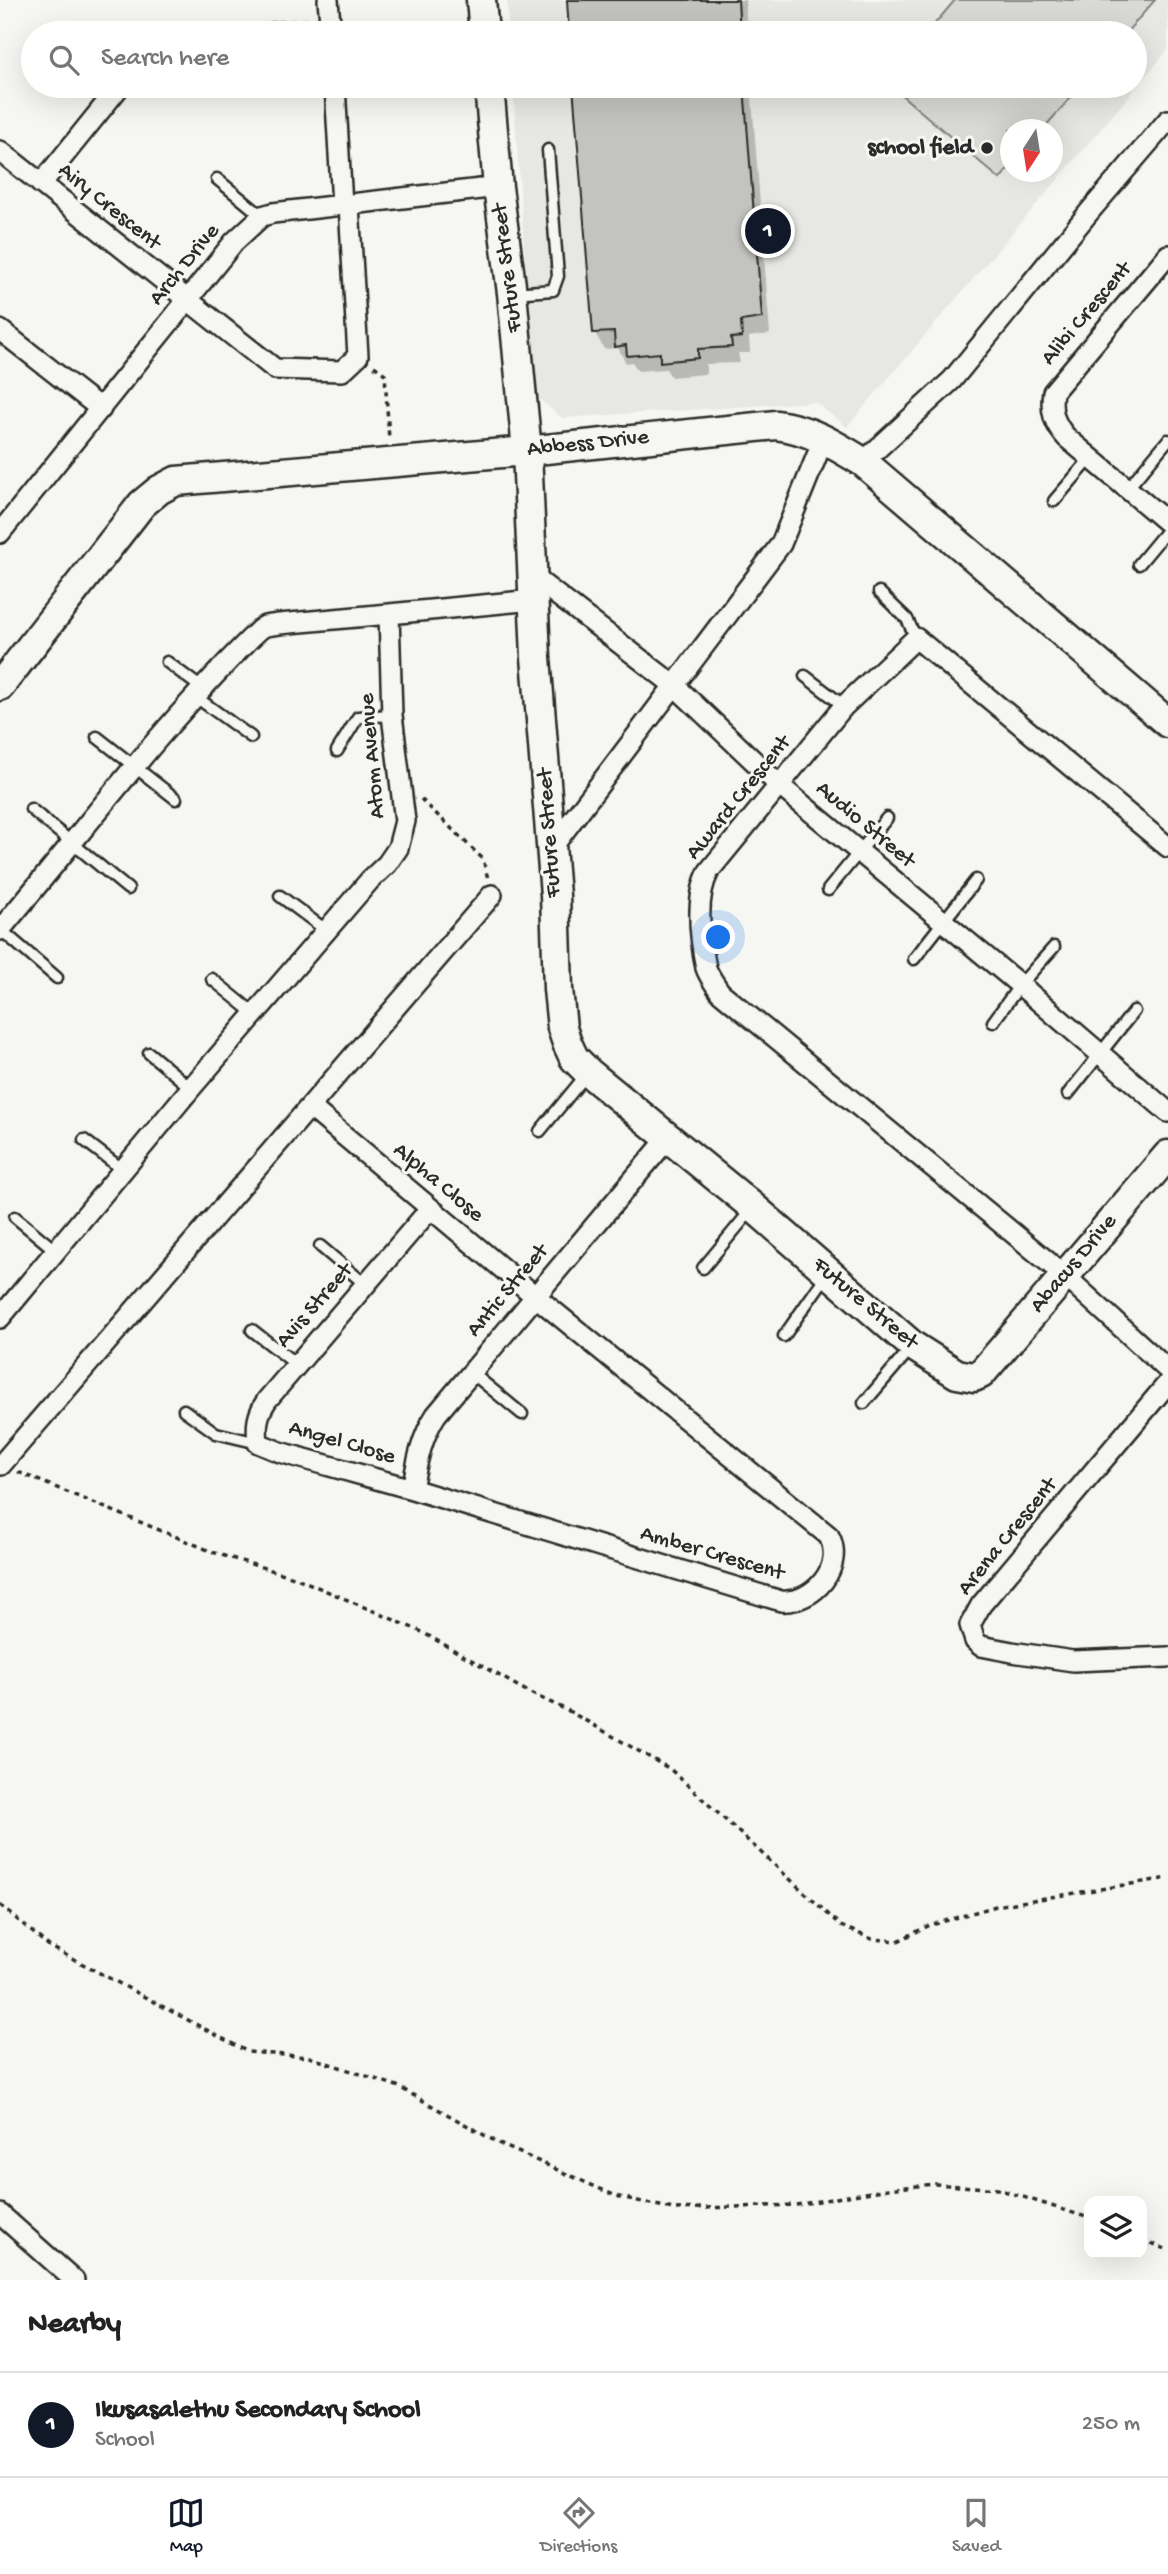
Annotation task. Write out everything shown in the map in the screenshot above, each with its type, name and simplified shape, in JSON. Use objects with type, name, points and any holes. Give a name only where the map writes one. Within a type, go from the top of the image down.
[{"type":"street","points":[[328,0],[330,21]]},
{"type":"street","points":[[481,0],[483,21]]},
{"type":"street","points":[[41,184],[108,98]]},
{"type":"street","points":[[336,98],[358,356]]},
{"type":"street","name":"Future Street","points":[[490,98],[527,451],[532,588],[562,1028],[574,1058],[588,1072],[753,1207],[913,1346],[957,1374],[974,1377],[981,1374]]},
{"type":"street","points":[[863,462],[952,380],[1168,120]]},
{"type":"street","name":"Airy Crescent","points":[[0,151],[275,369],[342,371],[358,356]]},
{"type":"street","name":"Arch Drive","points":[[0,533],[243,231],[262,216],[299,208],[498,187]]},
{"type":"street","name":"Alibi Crescent","points":[[1167,260],[1053,392],[1051,406],[1058,428],[1090,459],[1168,523]]},
{"type":"street","points":[[0,330],[101,409]]},
{"type":"street","name":"Abbess Drive","points":[[0,686],[142,504],[176,481],[527,451],[764,425],[791,427],[824,438],[863,462],[1168,723]]},
{"type":"street","points":[[550,850],[781,544],[824,438]]},
{"type":"street","points":[[0,929],[135,766],[251,637],[265,626],[389,614],[532,588]]},
{"type":"street","name":"Audio Street","points":[[532,588],[675,686],[780,786],[1168,1112]]},
{"type":"street","name":"Atom Avenue","points":[[0,1318],[191,1088],[370,880],[387,864],[398,848],[405,821],[392,715],[389,614]]},
{"type":"street","points":[[916,638],[1168,847]]},
{"type":"street","name":"Award Crescent","points":[[916,638],[844,706],[709,871],[702,887],[700,910],[707,970],[720,992],[1064,1275],[1168,1370]]},
{"type":"street","points":[[1,1465],[492,895]]},
{"type":"street","name":"Alpha Close","points":[[310,1107],[534,1296]]},
{"type":"street","name":"Antic Street","points":[[412,1489],[426,1430],[534,1296],[669,1137]]},
{"type":"street","name":"Abacus Drive","points":[[981,1374],[1168,1154]]},
{"type":"street","name":"Avis Street","points":[[258,1443],[258,1413],[429,1209]]},
{"type":"street","name":"Amber Crescent","points":[[412,1489],[781,1601],[789,1602],[806,1596],[823,1581],[835,1559],[829,1536],[534,1296]]},
{"type":"street","name":"Arena Crescent","points":[[1168,1383],[981,1605],[970,1625],[975,1641],[981,1646],[1012,1652],[1073,1661],[1168,1657]]},
{"type":"street","name":"Angel Close","points":[[258,1443],[280,1452],[412,1489]]},
{"type":"street","points":[[0,2214],[74,2280]]},
{"type":"lane","points":[[512,293],[553,290],[558,276],[548,150]]},
{"type":"lane","points":[[217,179],[262,216]]},
{"type":"lane","points":[[1127,489],[1168,440]]},
{"type":"lane","points":[[1054,501],[1090,459]]},
{"type":"lane","points":[[1139,564],[1168,529]]},
{"type":"lane","points":[[880,592],[907,619],[916,638]]},
{"type":"lane","points":[[167,662],[251,737]]},
{"type":"lane","points":[[805,676],[844,706]]},
{"type":"lane","points":[[337,751],[358,717],[392,715]]},
{"type":"lane","points":[[97,737],[176,799]]},
{"type":"lane","points":[[31,809],[128,889]]},
{"type":"lane","points":[[828,890],[887,818]]},
{"type":"lane","points":[[914,959],[976,880]]},
{"type":"lane","points":[[280,895],[327,931]]},
{"type":"lane","points":[[0,929],[57,978]]},
{"type":"lane","points":[[993,1023],[1020,985],[1054,947]]},
{"type":"lane","points":[[212,979],[255,1014]]},
{"type":"lane","points":[[1068,1094],[1134,1012]]},
{"type":"lane","points":[[149,1053],[191,1088]]},
{"type":"lane","points":[[540,1131],[588,1072]]},
{"type":"lane","points":[[83,1140],[123,1170]]},
{"type":"lane","points":[[704,1268],[753,1207]]},
{"type":"lane","points":[[15,1217],[57,1252]]},
{"type":"lane","points":[[320,1246],[366,1285]]},
{"type":"lane","points":[[784,1336],[828,1273]]},
{"type":"lane","points":[[252,1330],[298,1365]]},
{"type":"lane","points":[[864,1403],[913,1346]]},
{"type":"lane","points":[[472,1373],[522,1413]]},
{"type":"lane","points":[[184,1410],[216,1433],[258,1443]]},
{"type":"path","points":[[358,356],[385,374],[391,463]]},
{"type":"path","points":[[402,796],[423,799],[484,859],[492,895]]},
{"type":"path","points":[[1,1465],[218,1554],[294,1577],[421,1631],[530,1693],[567,1710],[670,1769],[841,1926],[872,1939],[898,1941],[928,1926],[996,1906],[1168,1878]]},
{"type":"path","points":[[0,1905],[49,1946],[248,2052],[309,2057],[397,2087],[502,2145],[616,2196],[673,2209],[796,2205],[935,2184],[998,2189],[1084,2216]]},
{"type":"path","points":[[1147,2241],[1168,2249]]},
{"type":"shaded area","points":[[507,0],[1168,0],[1168,50],[1147,75],[1147,21],[508,21]]},
{"type":"shaded area","points":[[955,0],[1155,0],[1137,21],[937,21]]},
{"type":"shaded area","points":[[514,98],[1127,98],[1063,173],[1063,119],[1000,119],[1000,182],[1056,182],[847,427],[815,402],[562,418],[534,395]]},
{"type":"shaded area","name":"school field","points":[[905,98],[1070,98],[1052,119],[1000,119],[1000,179]]},
{"type":"building","points":[[567,0],[738,0],[739,21],[568,21]]},
{"type":"building","points":[[574,98],[745,98],[762,318],[741,321],[742,337],[731,338],[732,347],[698,349],[698,358],[660,362],[660,353],[627,356],[626,345],[615,347],[614,332],[593,333]]},
{"type":"place","name":"school field","points":[[987,148]]},
{"type":"place","name":"Ikusasalethu Secondary School","points":[[768,231]]}]
